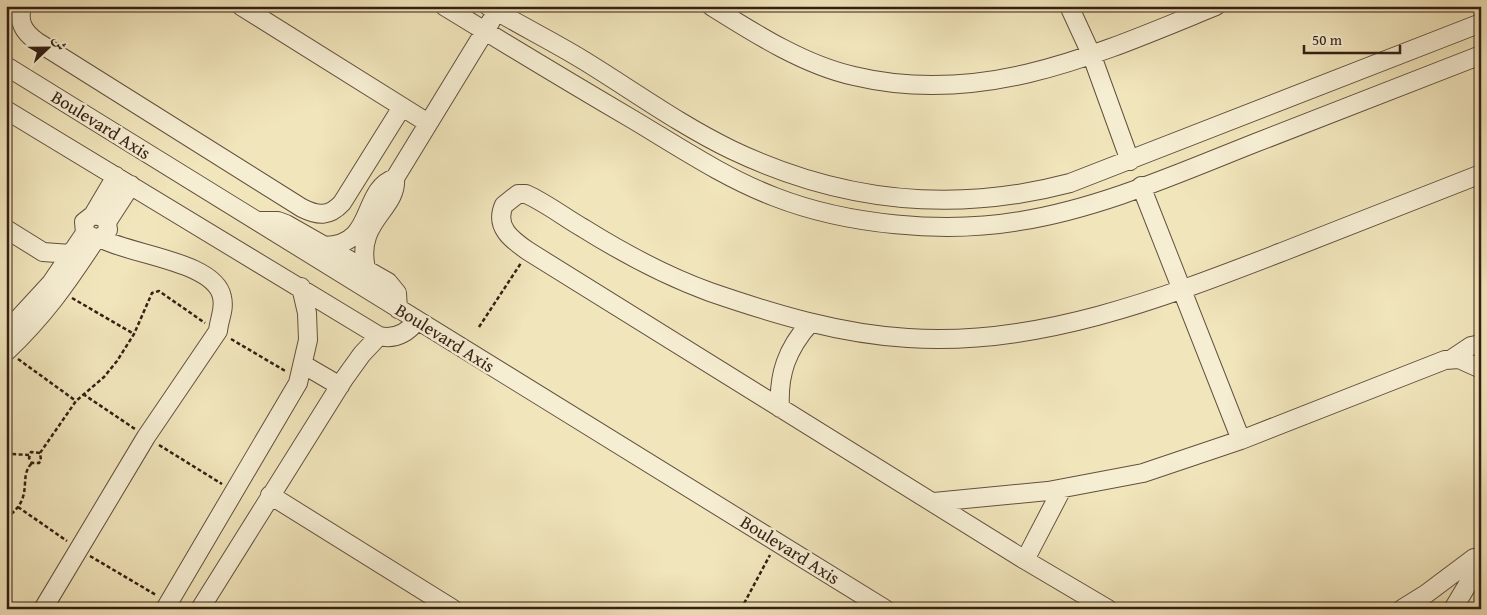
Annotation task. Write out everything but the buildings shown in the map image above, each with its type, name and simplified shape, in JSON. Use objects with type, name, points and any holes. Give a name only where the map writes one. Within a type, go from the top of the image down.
[{"type":"street","points":[[22,6],[20,17],[22,26],[36,41],[302,208],[317,214],[331,213],[342,203],[402,107]]},
{"type":"street","points":[[241,6],[428,123]]},
{"type":"street","points":[[444,6],[726,175],[777,198],[827,212],[901,224],[977,226],[1020,221],[1056,214],[1141,186],[1232,152],[1481,55]]},
{"type":"street","points":[[711,6],[766,40],[810,60],[853,76],[903,84],[956,86],[1007,80],[1092,56],[1216,6]]},
{"type":"street","points":[[1070,6],[1092,56],[1130,161]]},
{"type":"street","points":[[325,246],[340,244],[354,236],[378,205],[393,193],[395,178],[485,31],[492,9],[582,59],[658,108],[731,149],[804,179],[832,187],[904,199],[976,200],[1052,188],[1130,161],[1481,24]]},
{"type":"street","name":"Boulevard Axis","points":[[6,66],[885,609]]},
{"type":"street","points":[[6,110],[379,336],[395,337],[407,331],[417,321]]},
{"type":"street","points":[[1221,126],[1232,152]]},
{"type":"street","points":[[1108,609],[1025,560],[528,251],[507,234],[501,220],[504,205],[518,194],[526,194],[622,251],[675,277],[709,291],[810,323],[868,334],[909,338],[976,338],[1018,333],[1078,321],[1183,291],[1481,174]]},
{"type":"street","points":[[7,352],[98,229],[123,180]]},
{"type":"street","points":[[1141,186],[1241,440]]},
{"type":"street","points":[[366,269],[364,242],[378,205]]},
{"type":"street","points":[[256,222],[278,221],[286,224],[366,269],[395,289],[398,298],[398,309]]},
{"type":"street","points":[[6,229],[43,252],[71,254]]},
{"type":"street","points":[[43,609],[146,437],[218,331],[223,305],[221,293],[215,282],[192,269],[122,247],[98,229]]},
{"type":"street","points":[[59,283],[71,254],[98,229]]},
{"type":"street","points":[[43,252],[59,283]]},
{"type":"street","points":[[166,606],[234,492],[302,372],[308,326],[301,288]]},
{"type":"street","points":[[6,332],[36,312]]},
{"type":"street","points":[[780,408],[779,389],[784,362],[797,337],[810,323]]},
{"type":"street","points":[[200,609],[340,386],[362,354],[379,336]]},
{"type":"street","points":[[934,502],[1062,489],[1143,473],[1241,440],[1453,358],[1471,346],[1481,344]]},
{"type":"street","points":[[1453,358],[1466,361],[1481,369]]},
{"type":"street","points":[[302,372],[340,386]]},
{"type":"street","points":[[1025,560],[1062,489]]},
{"type":"street","points":[[270,495],[454,609]]},
{"type":"street","points":[[1402,609],[1426,594],[1474,558],[1481,561],[1453,609]]},
{"type":"path","points":[[479,327],[528,251]]},
{"type":"path","points":[[59,283],[134,334]]},
{"type":"path","points":[[32,463],[39,463],[42,456],[40,453],[76,401],[104,377],[113,366],[134,334],[152,294],[156,291],[218,331],[302,372]]},
{"type":"path","points":[[7,352],[76,401]]},
{"type":"path","points":[[83,394],[146,437],[234,492]]},
{"type":"path","points":[[6,452],[29,455],[34,451],[40,453]]},
{"type":"path","points":[[29,455],[32,463]]},
{"type":"path","points":[[6,518],[18,507],[26,488],[25,473],[32,463]]},
{"type":"path","points":[[18,507],[166,606]]},
{"type":"path","points":[[741,609],[777,542]]}]
